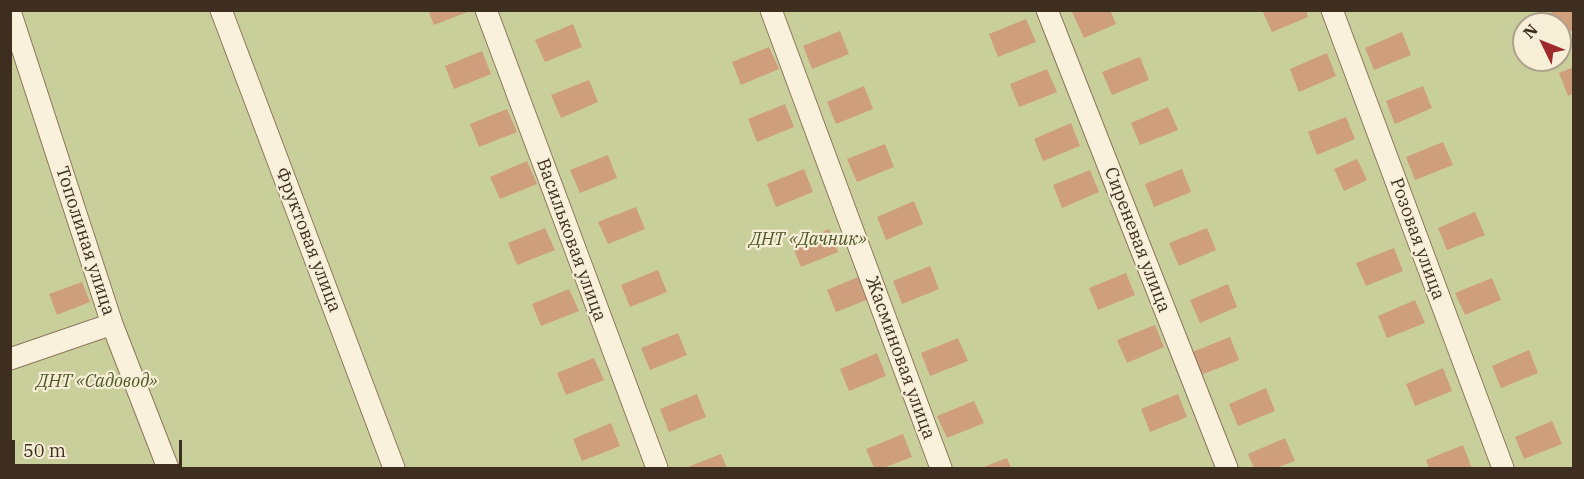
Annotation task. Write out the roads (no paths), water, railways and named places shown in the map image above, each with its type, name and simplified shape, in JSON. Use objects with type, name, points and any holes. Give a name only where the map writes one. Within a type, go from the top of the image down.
[{"type":"street","name":"Фруктовая улица","points":[[221,10],[394,468]]},
{"type":"street","name":"Васильковая улица","points":[[486,10],[657,468]]},
{"type":"street","name":"Жасминовая улица","points":[[771,10],[941,468]]},
{"type":"street","name":"Сиреневая улица","points":[[1047,10],[1227,468]]},
{"type":"street","name":"Розовая улица","points":[[1332,10],[1503,468]]},
{"type":"street","name":"Тополиная улица","points":[[10,11],[112,324],[168,468]]},
{"type":"street","points":[[10,359],[112,324]]},
{"type":"park label","name":"ДНТ «Дачник»","points":[[808,240]]},
{"type":"park label","name":"ДНТ «Садовод»","points":[[97,382]]}]
